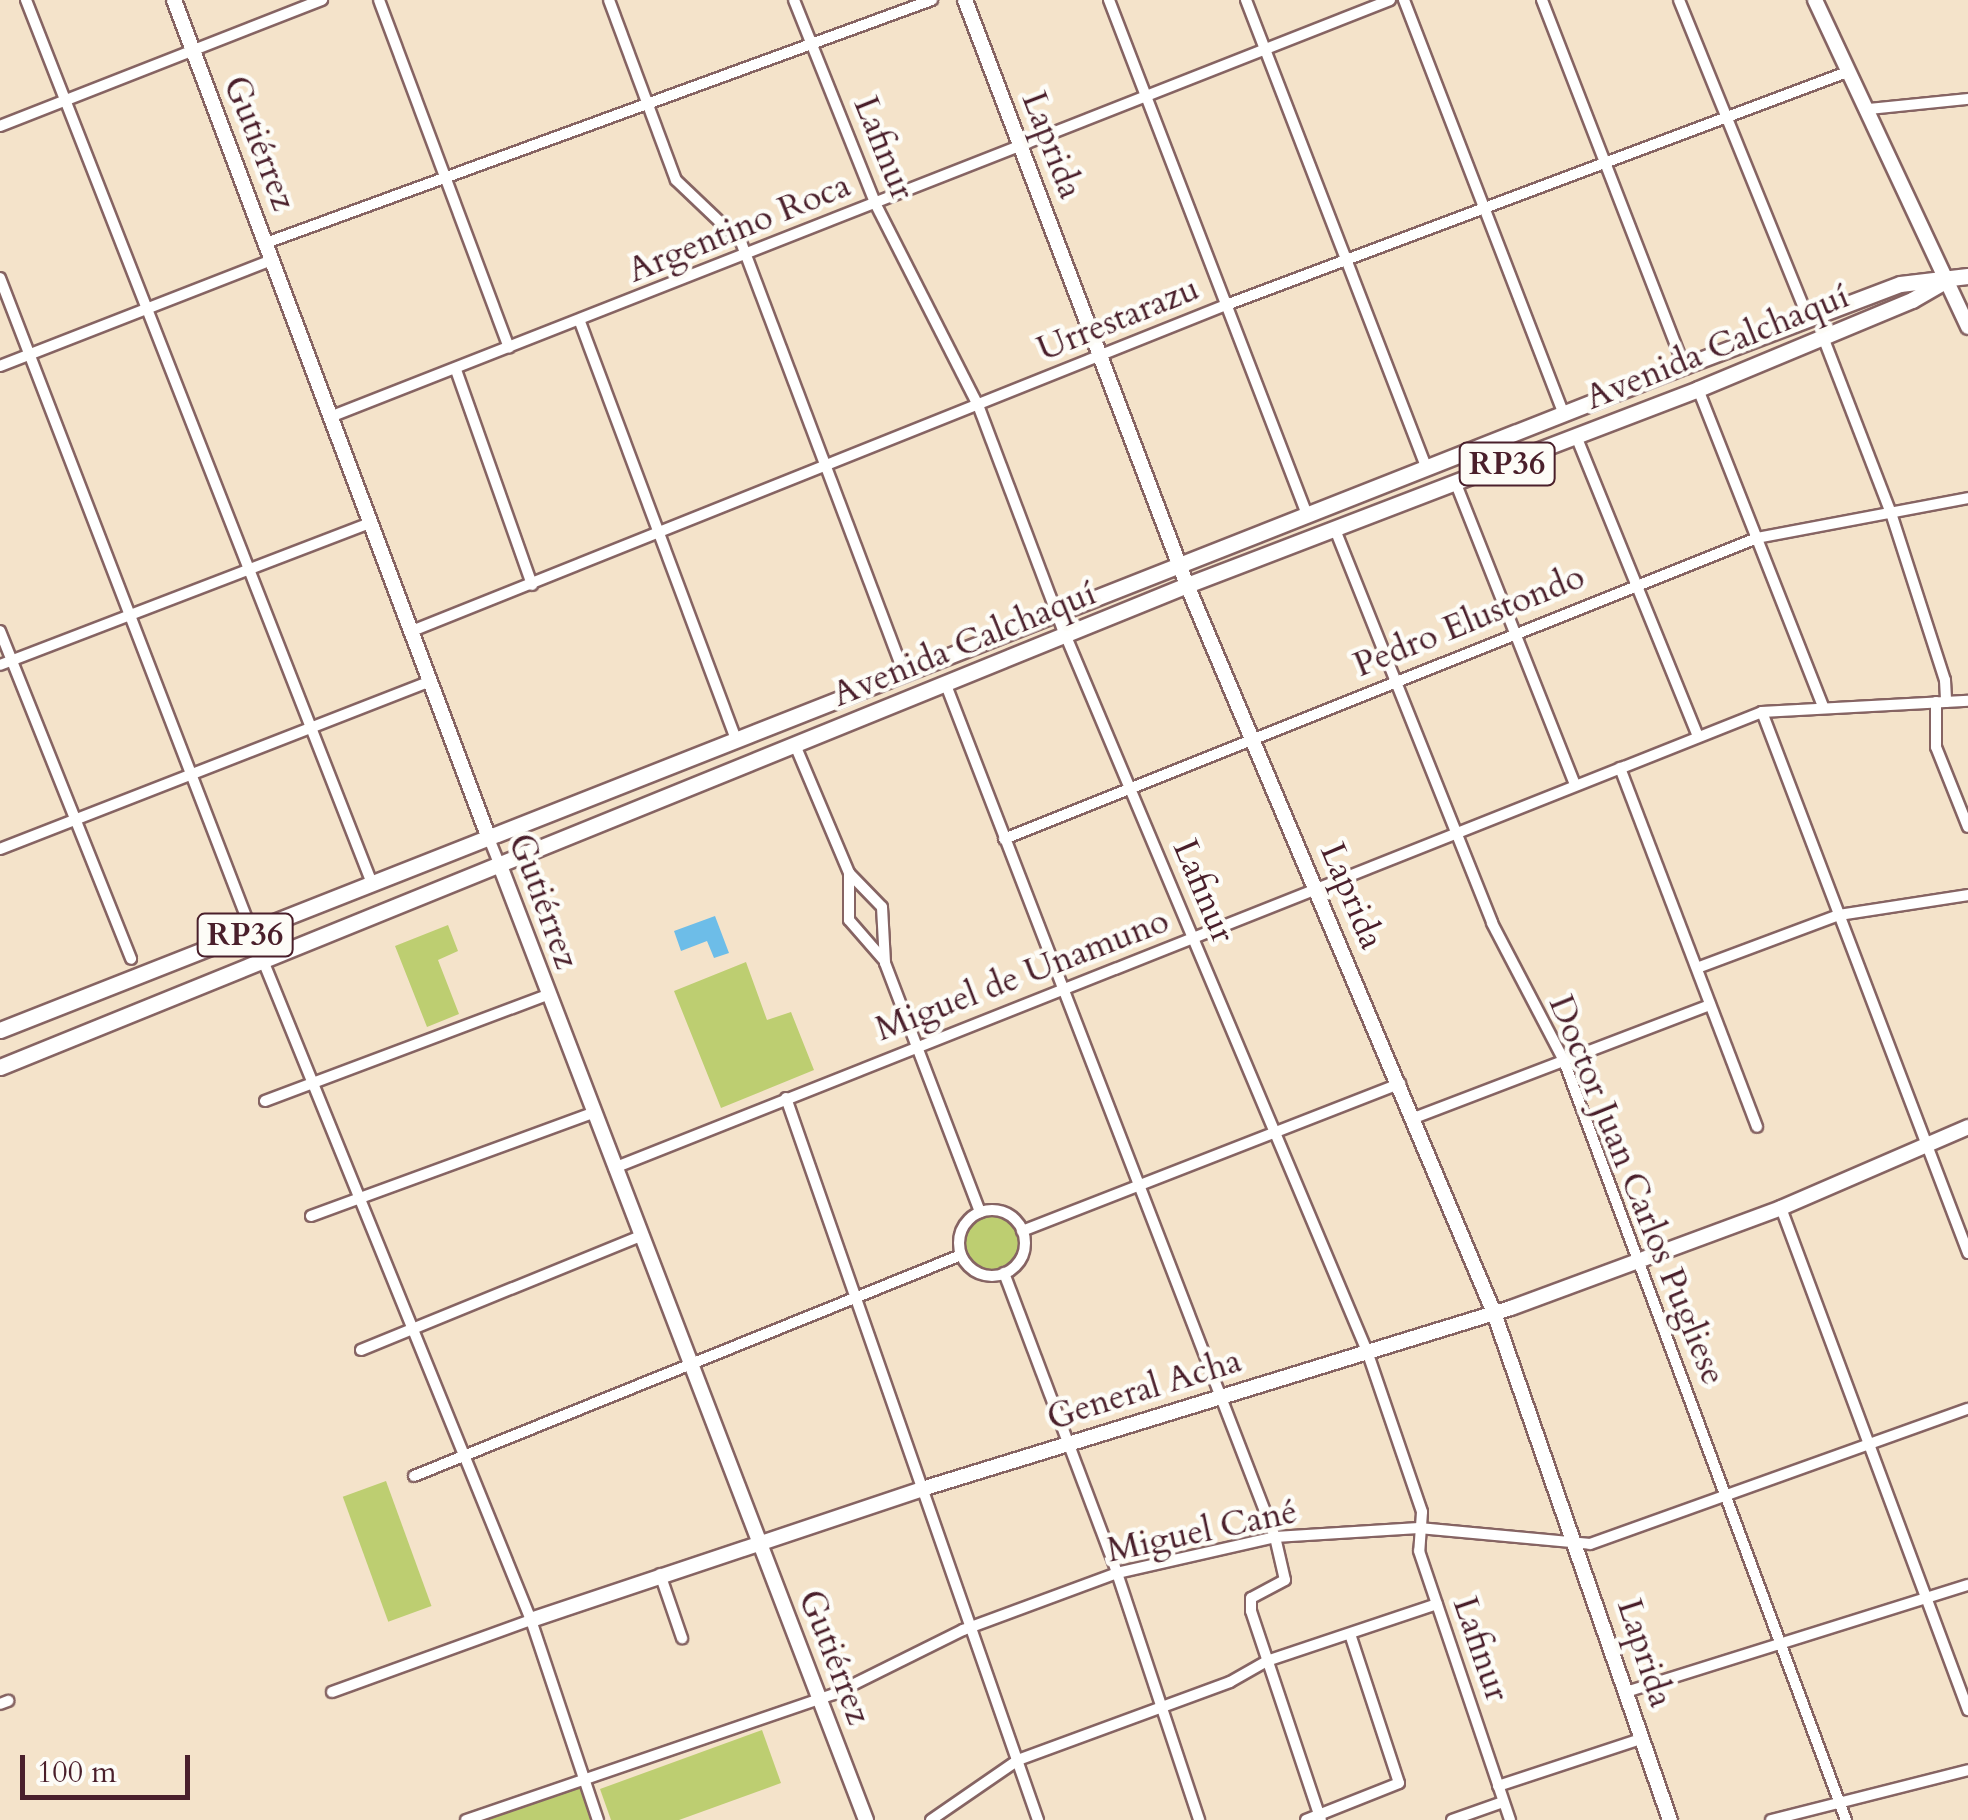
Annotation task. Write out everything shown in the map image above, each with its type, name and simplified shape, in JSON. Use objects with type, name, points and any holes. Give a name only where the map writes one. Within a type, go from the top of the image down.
[{"type":"main road","name":"Avenida Calchaquí","points":[[0,1030],[1179,561],[1684,366],[1916,279],[1968,276]]},
{"type":"main road","name":"Avenida Calchaquí","points":[[0,1067],[1188,585],[1336,532],[1698,388],[1950,278]]},
{"type":"street","points":[[26,0],[371,881]]},
{"type":"street","name":"Gutiérrez","points":[[174,0],[547,995],[866,1820]]},
{"type":"street","points":[[0,126],[321,0]]},
{"type":"street","points":[[378,0],[509,348]]},
{"type":"street","points":[[609,0],[680,186],[733,230],[746,255],[899,660]]},
{"type":"street","name":"Lafinur","points":[[794,0],[875,203],[978,404],[1066,636],[1367,1351],[1395,1448],[1416,1493],[1419,1551],[1510,1820]]},
{"type":"street","points":[[266,243],[811,40],[932,0]]},
{"type":"street","name":"Laprida","points":[[965,0],[1188,585],[1494,1313],[1670,1820]]},
{"type":"street","points":[[1109,0],[1306,512]]},
{"type":"street","points":[[1246,0],[1426,466]]},
{"type":"street","name":"Argentino Roca","points":[[330,418],[1390,0]]},
{"type":"street","points":[[1404,0],[1564,414]]},
{"type":"street","points":[[1542,0],[1684,366]]},
{"type":"street","points":[[1679,0],[1808,320]]},
{"type":"street","points":[[1815,0],[1950,278],[1968,327]]},
{"type":"street","name":"Urrestarazu","points":[[412,631],[1226,306],[1850,71]]},
{"type":"street","points":[[1869,109],[1968,99]]},
{"type":"street","points":[[0,366],[272,260]]},
{"type":"street","points":[[0,278],[247,919]]},
{"type":"street","points":[[580,322],[736,739]]},
{"type":"street","points":[[1823,336],[1890,512],[1945,680],[1936,748],[1968,827]]},
{"type":"street","points":[[456,370],[532,584]]},
{"type":"street","points":[[1698,388],[1823,707]]},
{"type":"street","points":[[1576,436],[1698,736]]},
{"type":"street","points":[[1456,484],[1576,786]]},
{"type":"street","name":"Pedro Elustondo","points":[[1004,839],[1756,538],[1968,498]]},
{"type":"street","points":[[6,663],[369,522]]},
{"type":"street","name":"Doctor Juan Carlos Pugliese","points":[[1336,532],[1492,923],[1564,1061],[1846,1820]]},
{"type":"street","points":[[0,631],[6,663],[75,818],[131,959]]},
{"type":"street","points":[[0,850],[430,681]]},
{"type":"street","points":[[946,685],[1225,1396],[1286,1570],[1282,1584],[1251,1598],[1251,1611],[1320,1818]]},
{"type":"street","name":"Miguel de Unamuno","points":[[614,1168],[1762,712],[1968,702]]},
{"type":"street","points":[[1762,712],[1968,1253]]},
{"type":"street","points":[[795,745],[849,873],[882,908],[885,963],[980,1212]]},
{"type":"street","points":[[1620,768],[1757,1128]]},
{"type":"street","points":[[849,873],[849,920],[885,963]]},
{"type":"street","points":[[1696,968],[1839,915],[1968,895]]},
{"type":"street","points":[[264,963],[531,1620],[598,1820]]},
{"type":"street","points":[[265,1102],[547,995]]},
{"type":"street","points":[[1414,1118],[1710,1005]]},
{"type":"street","points":[[1022,1231],[1400,1084]]},
{"type":"street","points":[[786,1098],[926,1488],[1038,1820]]},
{"type":"street","points":[[311,1216],[592,1113]]},
{"type":"street","name":"General Acha","points":[[332,1692],[660,1574],[1494,1313],[1781,1208],[1968,1128]]},
{"type":"street","points":[[1781,1208],[1968,1710]]},
{"type":"street","points":[[961,1255],[964,1225],[980,1212],[1010,1215],[1022,1231],[1023,1251],[1004,1274]]},
{"type":"street","points":[[360,1350],[640,1236]]},
{"type":"street","points":[[414,1476],[688,1361],[961,1255]]},
{"type":"street","points":[[961,1255],[984,1274],[1004,1274]]},
{"type":"street","points":[[1004,1274],[1117,1573],[1199,1820]]},
{"type":"street","name":"Miguel Cané","points":[[466,1820],[819,1699],[973,1626],[1117,1573],[1275,1537],[1420,1528],[1578,1546],[1968,1409]]},
{"type":"street","points":[[660,1574],[682,1638]]},
{"type":"street","points":[[1626,1692],[1968,1586]]},
{"type":"street","points":[[931,1820],[1018,1760],[1162,1702],[1230,1682],[1268,1661],[1437,1604]]},
{"type":"street","points":[[1306,1820],[1395,1788],[1400,1776],[1350,1634]]},
{"type":"street","points":[[1498,1786],[1641,1738]]},
{"type":"street","points":[[1771,1820],[1968,1770]]},
{"type":"street","points":[[1452,1820],[1504,1802]]},
{"type":"green space","points":[[448,925],[458,951],[438,960],[459,1014],[427,1027],[395,946]]},
{"type":"green space","points":[[746,962],[767,1020],[791,1012],[814,1070],[721,1108],[674,991]]},
{"type":"green space","points":[[992,1216],[1012,1224],[1020,1244],[1012,1264],[992,1272],[972,1264],[964,1244],[972,1224]]},
{"type":"green space","points":[[386,1481],[431,1606],[388,1622],[343,1497]]},
{"type":"green space","points":[[762,1730],[781,1783],[679,1820],[611,1820],[600,1789]]},
{"type":"green space","points":[[585,1781],[598,1820],[466,1820]]},
{"type":"water","points":[[715,916],[729,953],[714,958],[707,941],[681,951],[674,931]]}]
